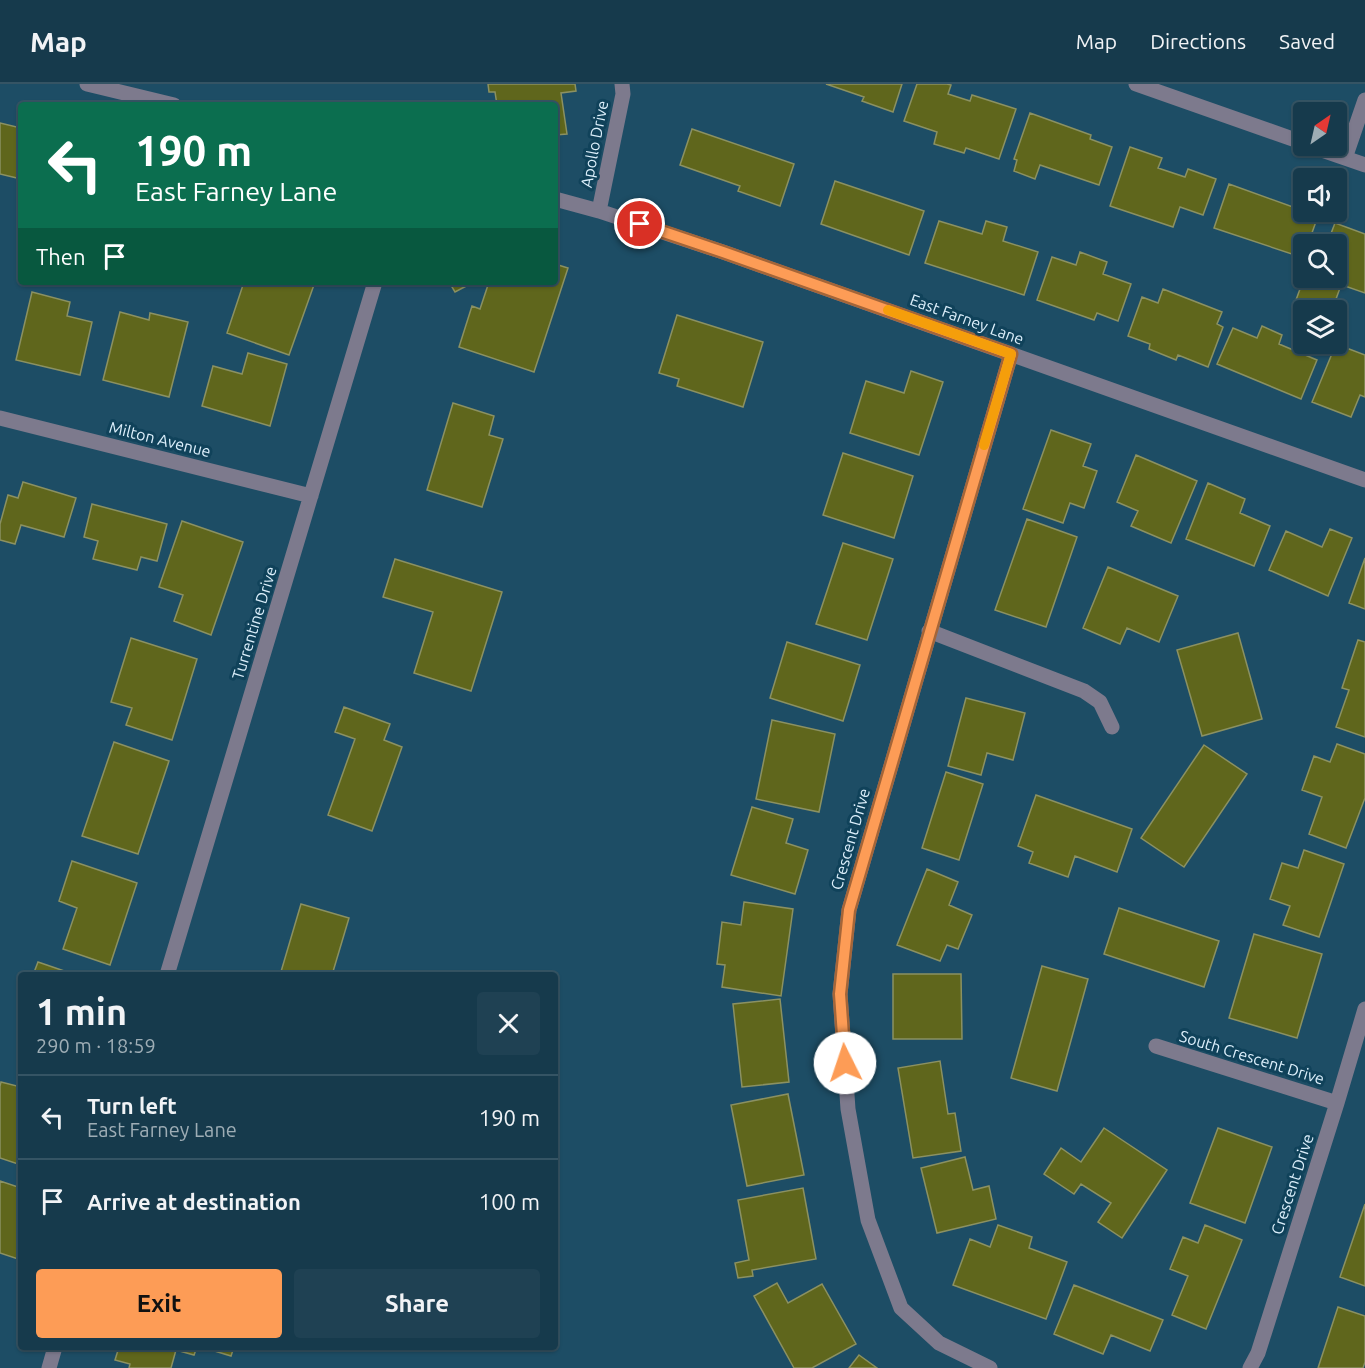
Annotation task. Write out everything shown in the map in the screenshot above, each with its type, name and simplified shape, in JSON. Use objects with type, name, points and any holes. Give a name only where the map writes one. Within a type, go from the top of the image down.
[{"type":"street","points":[[87,84],[162,102]]},
{"type":"street","name":"Apollo Drive","points":[[599,211],[623,94],[622,84]]},
{"type":"street","points":[[1136,84],[1293,139]]},
{"type":"street","points":[[1345,158],[1365,100]]},
{"type":"street","points":[[1339,156],[1365,165]]},
{"type":"street","name":"East Farney Lane","points":[[558,200],[723,252],[1365,480]]},
{"type":"street","name":"Turrentine Drive","points":[[168,972],[374,285]]},
{"type":"street","name":"Crescent Drive","points":[[990,1368],[939,1343],[901,1308],[868,1220],[848,1109],[840,994],[849,910],[1011,354]]},
{"type":"street","name":"Milton Avenue","points":[[0,418],[312,496]]},
{"type":"street","points":[[929,631],[1084,691],[1100,702],[1112,727]]},
{"type":"street","name":"Crescent Drive","points":[[1250,1368],[1258,1353],[1365,1009]]},
{"type":"street","name":"South Crescent Drive","points":[[1156,1046],[1337,1103]]},
{"type":"street","points":[[49,1368],[54,1350]]},
{"type":"building","points":[[488,84],[575,84],[576,91],[561,93],[567,134],[558,135],[558,102],[497,102],[495,92],[489,92]]},
{"type":"building","points":[[826,84],[902,84],[893,112],[862,101],[864,97]]},
{"type":"building","points":[[917,84],[951,85],[948,94],[970,101],[972,95],[1016,109],[999,159],[966,148],[964,153],[934,144],[937,132],[904,121]]},
{"type":"building","points":[[1030,113],[1091,135],[1090,139],[1112,147],[1099,185],[1040,165],[1035,179],[1014,171],[1017,160],[1014,159]]},
{"type":"building","points":[[0,123],[18,127],[18,178],[0,174]]},
{"type":"building","points":[[692,129],[794,164],[780,206],[738,191],[740,186],[680,165]]},
{"type":"building","points":[[1130,147],[1162,158],[1158,168],[1185,177],[1188,169],[1216,179],[1203,215],[1180,207],[1173,227],[1110,206]]},
{"type":"building","points":[[835,181],[924,211],[909,255],[821,224]]},
{"type":"building","points":[[1229,184],[1293,207],[1293,222],[1316,222],[1312,234],[1293,234],[1293,254],[1214,228]]},
{"type":"building","points":[[939,221],[982,234],[986,221],[1007,227],[1003,241],[1038,252],[1024,295],[925,263]]},
{"type":"building","points":[[1335,223],[1365,234],[1365,293],[1347,287],[1347,234],[1331,234]]},
{"type":"building","points":[[1080,252],[1107,262],[1103,274],[1131,284],[1118,321],[1097,313],[1094,320],[1037,300],[1052,257],[1076,265]]},
{"type":"building","points":[[558,265],[568,268],[534,372],[459,347],[472,306],[480,309],[488,285],[558,285]]},
{"type":"building","points":[[243,285],[314,285],[289,355],[227,333]]},
{"type":"building","points":[[451,285],[468,285],[455,292]]},
{"type":"building","points":[[1300,288],[1340,288],[1336,300],[1296,300]]},
{"type":"building","points":[[1163,289],[1222,312],[1217,324],[1223,327],[1208,367],[1178,355],[1176,360],[1149,349],[1150,344],[1128,336],[1142,297],[1158,303]]},
{"type":"building","points":[[32,292],[70,302],[67,316],[92,322],[80,375],[16,360]]},
{"type":"building","points":[[120,312],[149,320],[150,313],[188,322],[169,397],[103,380]]},
{"type":"building","points":[[677,315],[763,342],[743,407],[677,386],[679,379],[659,373]]},
{"type":"building","points":[[1262,326],[1282,335],[1279,344],[1293,350],[1293,354],[1303,354],[1317,360],[1301,399],[1217,364],[1233,328],[1257,338]]},
{"type":"building","points":[[1347,348],[1365,355],[1365,397],[1360,395],[1351,417],[1312,402],[1332,354],[1347,354]]},
{"type":"building","points":[[248,353],[287,364],[270,426],[202,406],[213,366],[242,374]]},
{"type":"building","points":[[911,371],[943,382],[919,455],[850,433],[866,381],[904,393]]},
{"type":"building","points":[[453,403],[494,416],[489,435],[503,439],[482,507],[427,490]]},
{"type":"building","points":[[1051,430],[1091,444],[1083,466],[1097,471],[1084,508],[1070,503],[1063,523],[1023,509]]},
{"type":"building","points":[[843,453],[913,476],[894,538],[823,515]]},
{"type":"building","points":[[1136,455],[1197,481],[1171,543],[1131,526],[1138,511],[1117,502]]},
{"type":"building","points":[[23,482],[76,498],[64,537],[21,525],[15,544],[0,540],[0,524],[8,495],[18,498]]},
{"type":"building","points":[[1208,483],[1245,499],[1240,513],[1270,526],[1254,566],[1186,539]]},
{"type":"building","points":[[92,504],[167,524],[157,561],[141,557],[137,570],[93,559],[98,541],[84,537]]},
{"type":"building","points":[[1027,519],[1077,537],[1046,627],[995,610]]},
{"type":"building","points":[[182,521],[243,542],[211,635],[174,621],[183,595],[159,587]]},
{"type":"building","points":[[1330,529],[1352,538],[1328,596],[1269,570],[1286,531],[1322,547]]},
{"type":"building","points":[[843,543],[893,559],[867,640],[816,624]]},
{"type":"building","points":[[1365,558],[1365,609],[1349,603]]},
{"type":"building","points":[[395,559],[502,592],[471,691],[414,673],[433,612],[383,597]]},
{"type":"building","points":[[1108,567],[1178,596],[1159,642],[1127,628],[1120,644],[1083,628]]},
{"type":"building","points":[[1238,633],[1262,719],[1202,736],[1177,650]]},
{"type":"building","points":[[131,638],[197,659],[172,740],[126,725],[132,708],[111,702]]},
{"type":"building","points":[[1358,640],[1365,642],[1365,737],[1336,727],[1349,690],[1342,688]]},
{"type":"building","points":[[787,642],[860,665],[843,721],[770,698]]},
{"type":"building","points":[[966,698],[1025,713],[1013,760],[987,753],[981,775],[948,766]]},
{"type":"building","points":[[344,707],[390,724],[384,740],[402,747],[372,831],[328,815],[355,739],[335,732]]},
{"type":"building","points":[[772,720],[835,734],[819,812],[756,799]]},
{"type":"building","points":[[114,742],[169,761],[138,854],[82,836]]},
{"type":"building","points":[[1337,744],[1365,754],[1365,798],[1346,848],[1309,834],[1322,797],[1302,790],[1314,756],[1330,762]]},
{"type":"building","points":[[1204,745],[1247,774],[1184,867],[1141,838]]},
{"type":"building","points":[[946,772],[983,784],[959,860],[922,848]]},
{"type":"building","points":[[1036,795],[1132,829],[1117,872],[1075,856],[1068,877],[1029,863],[1033,852],[1018,846]]},
{"type":"building","points":[[752,807],[793,819],[786,843],[808,850],[795,894],[731,875]]},
{"type":"building","points":[[1304,850],[1344,864],[1319,937],[1283,925],[1290,906],[1270,899],[1282,863],[1298,868]]},
{"type":"building","points":[[72,861],[137,883],[110,965],[63,949],[77,908],[59,901]]},
{"type":"building","points":[[927,869],[958,882],[949,905],[972,915],[958,949],[947,945],[940,961],[897,945]]},
{"type":"building","points":[[744,902],[793,909],[781,996],[722,987],[725,965],[717,964],[722,922],[741,925]]},
{"type":"building","points":[[301,904],[349,918],[333,972],[281,972]]},
{"type":"building","points":[[1119,908],[1219,941],[1204,987],[1104,954]]},
{"type":"building","points":[[1254,934],[1322,954],[1297,1038],[1229,1018]]},
{"type":"building","points":[[38,962],[67,972],[34,972]]},
{"type":"building","points":[[1042,966],[1088,979],[1057,1091],[1011,1078]]},
{"type":"building","points":[[893,974],[961,974],[962,1039],[893,1039]]},
{"type":"building","points":[[780,999],[789,1082],[742,1087],[733,1004]]},
{"type":"building","points":[[940,1061],[948,1114],[955,1113],[961,1151],[913,1158],[898,1068]]},
{"type":"building","points":[[1,1082],[18,1086],[18,1164],[0,1158]]},
{"type":"building","points":[[788,1094],[804,1175],[747,1186],[731,1105]]},
{"type":"building","points":[[1104,1128],[1167,1170],[1122,1238],[1098,1222],[1111,1203],[1081,1184],[1074,1194],[1044,1174],[1061,1148],[1081,1162]]},
{"type":"building","points":[[1218,1128],[1272,1147],[1245,1223],[1190,1203]]},
{"type":"building","points":[[965,1157],[973,1190],[989,1186],[996,1219],[937,1233],[921,1168]]},
{"type":"building","points":[[0,1181],[18,1187],[18,1259],[0,1253]]},
{"type":"building","points":[[803,1188],[816,1259],[752,1270],[753,1276],[738,1278],[735,1263],[749,1260],[738,1200]]},
{"type":"building","points":[[1365,1204],[1365,1286],[1340,1277]]},
{"type":"building","points":[[998,1225],[1032,1237],[1029,1248],[1067,1262],[1046,1319],[953,1285],[970,1239],[990,1247]]},
{"type":"building","points":[[1205,1225],[1242,1240],[1206,1329],[1172,1315],[1188,1276],[1170,1269],[1183,1237],[1198,1243]]},
{"type":"building","points":[[777,1283],[788,1303],[822,1284],[856,1344],[812,1368],[794,1368],[754,1296]]},
{"type":"building","points":[[1074,1285],[1163,1320],[1150,1351],[1111,1335],[1103,1354],[1054,1334]]},
{"type":"building","points":[[1338,1307],[1365,1316],[1363,1368],[1318,1368]]},
{"type":"building","points":[[118,1350],[176,1350],[171,1368],[129,1368],[130,1364],[115,1360]]},
{"type":"building","points":[[176,1350],[196,1350],[194,1355]]},
{"type":"building","points":[[211,1350],[233,1350],[231,1356]]},
{"type":"building","points":[[859,1355],[877,1368],[849,1368]]},
{"type":"slow traffic","points":[[888,310],[1011,354],[984,445]]},
{"type":"route","points":[[640,224],[1011,354],[849,910],[840,994],[845,1063]]}]
